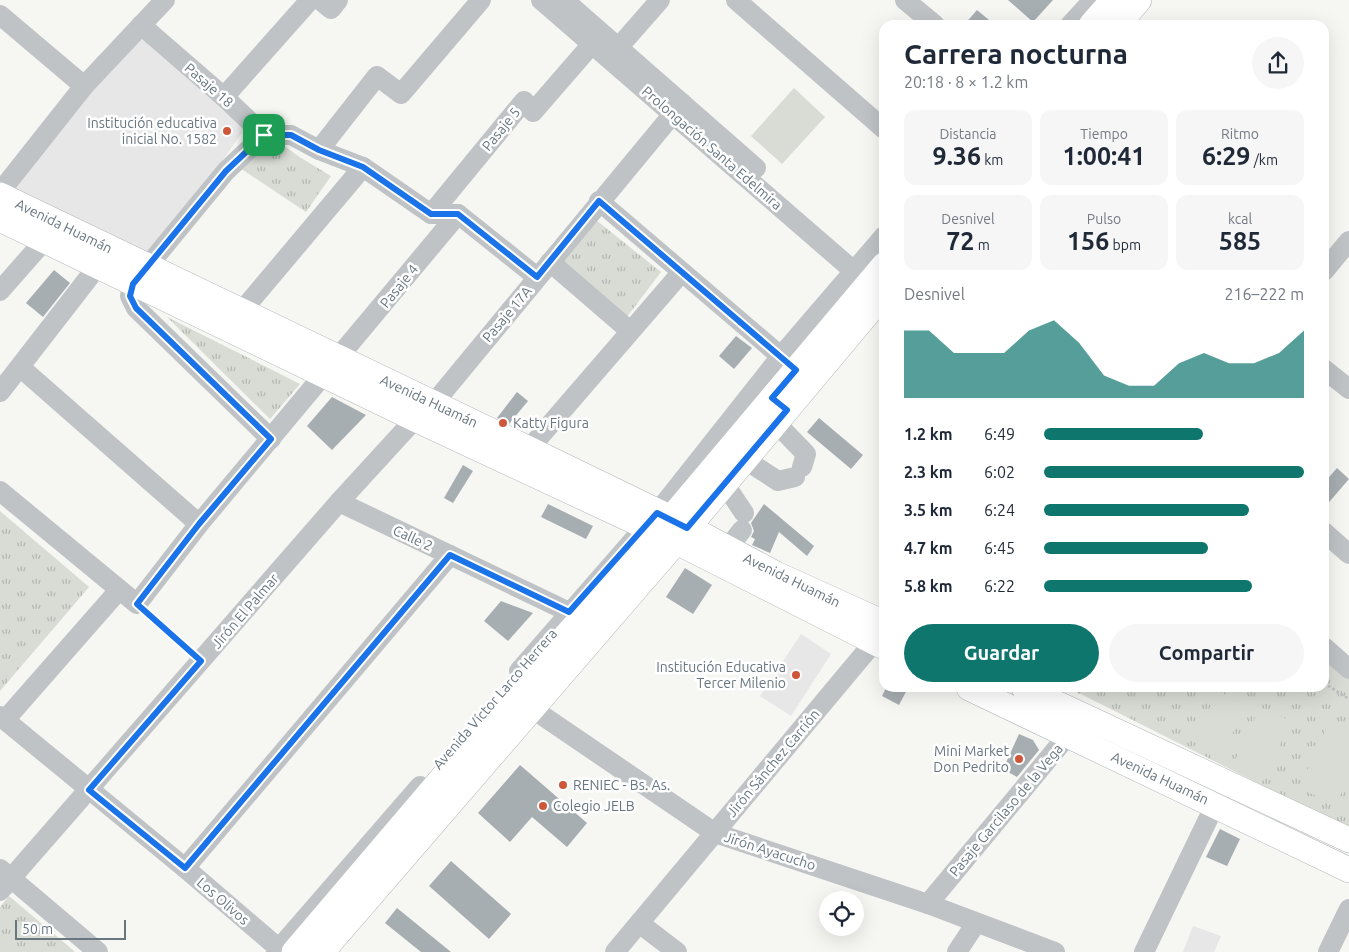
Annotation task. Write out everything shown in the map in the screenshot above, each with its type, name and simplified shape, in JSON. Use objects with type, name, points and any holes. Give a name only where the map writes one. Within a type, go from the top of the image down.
[{"type":"main road","points":[[1095,20],[1113,0]]},
{"type":"main road","points":[[1122,20],[1139,0]]},
{"type":"main road","name":"Avenida Huamán","points":[[3,184],[141,275],[332,367],[434,403],[529,449],[665,526],[772,582],[879,633]]},
{"type":"main road","name":"Avenida Huamán","points":[[0,219],[43,242],[98,267],[141,275],[241,312],[414,419],[665,526],[738,531],[772,582]]},
{"type":"main road","name":"Avenida Víctor Larco Herrera","points":[[778,410],[789,363],[874,278]]},
{"type":"main road","name":"Avenida Víctor Larco Herrera","points":[[283,951],[330,940],[665,526],[728,470],[778,410],[874,278]]},
{"type":"main road","name":"Avenida Huamán","points":[[982,692],[1074,724],[1226,782],[1349,840]]},
{"type":"main road","name":"Avenida Huamán","points":[[1030,692],[1074,724],[1214,804],[1349,870]]},
{"type":"street","points":[[224,97],[310,0]]},
{"type":"street","points":[[320,0],[331,9],[338,0]]},
{"type":"street","points":[[319,150],[377,76],[401,94],[481,0]]},
{"type":"street","name":"Prolongación Santa Edelmira","points":[[541,0],[592,44],[614,52]]},
{"type":"street","name":"Prolongación Santa Edelmira","points":[[564,0],[614,52],[874,278]]},
{"type":"street","points":[[614,52],[660,0]]},
{"type":"street","points":[[736,0],[879,125]]},
{"type":"street","points":[[1075,20],[1093,0]]},
{"type":"street","points":[[3,184],[84,86],[163,1]]},
{"type":"street","points":[[912,2],[930,20]]},
{"type":"street","points":[[0,15],[84,86]]},
{"type":"street","name":"Pasaje 18","points":[[140,25],[224,97],[264,135]]},
{"type":"street","name":"Pasaje 5","points":[[431,214],[524,101],[533,112],[592,44]]},
{"type":"street","name":"Pasaje 17A","points":[[434,403],[599,201],[678,108]]},
{"type":"street","points":[[271,439],[136,308],[130,296],[141,275],[226,171],[264,135],[291,135],[319,150],[363,167],[431,214],[458,214],[543,270],[630,331]]},
{"type":"street","points":[[241,312],[363,167]]},
{"type":"street","points":[[599,201],[681,273],[789,363]]},
{"type":"street","name":"Pasaje 4","points":[[137,604],[199,524],[458,214]]},
{"type":"street","points":[[1329,265],[1349,241]]},
{"type":"street","points":[[0,291],[43,242]]},
{"type":"street","name":"Avenida Víctor Larco Herrera","points":[[874,278],[879,257]]},
{"type":"street","points":[[0,392],[98,267]]},
{"type":"street","points":[[529,449],[681,273]]},
{"type":"street","name":"Avenida Víctor Larco Herrera","points":[[283,951],[569,612],[665,526],[789,363]]},
{"type":"street","points":[[20,367],[199,524]]},
{"type":"street","points":[[1329,373],[1349,389]]},
{"type":"street","name":"Jirón El Palmar","points":[[4,880],[89,790],[339,502],[414,419],[434,403]]},
{"type":"street","points":[[738,531],[728,470],[778,481],[798,472],[806,454],[778,410]]},
{"type":"street","points":[[0,491],[137,604]]},
{"type":"street","name":"Calle 2","points":[[339,502],[569,612]]},
{"type":"street","points":[[1329,536],[1349,554]]},
{"type":"street","points":[[185,868],[450,555]]},
{"type":"street","points":[[3,718],[119,590]]},
{"type":"street","name":"Jirón Sánchez Carrión","points":[[615,952],[879,634]]},
{"type":"street","points":[[1329,652],[1349,669]]},
{"type":"street","name":"Jirón Ayacucho","points":[[523,702],[715,833],[928,904],[1055,952]]},
{"type":"street","name":"Los Olivos","points":[[3,718],[283,951]]},
{"type":"street","name":"Pasaje Garcilaso de la Vega","points":[[928,904],[1074,724]]},
{"type":"street","points":[[1144,952],[1226,782]]},
{"type":"street","points":[[4,880],[97,952]]},
{"type":"street","points":[[1328,952],[1349,908]]},
{"type":"street","points":[[639,923],[677,952]]},
{"type":"street","points":[[958,952],[976,923]]},
{"type":"path","points":[[137,604],[201,661]]},
{"type":"path","points":[[1329,687],[1349,699]]},
{"type":"shaded area","points":[[145,34],[246,127],[192,204],[147,257],[8,191],[84,86]]},
{"type":"shaded area","name":"Institución Educativa Tercer Milenio","points":[[801,634],[831,654],[791,716],[760,696]]},
{"type":"shaded area","points":[[1193,926],[1221,936],[1214,952],[1183,952]]},
{"type":"green space","points":[[794,88],[825,117],[782,164],[751,136]]},
{"type":"green space","points":[[265,141],[280,143],[331,176],[306,212],[237,166]]},
{"type":"green space","points":[[596,220],[661,272],[627,317],[561,263]]},
{"type":"green space","points":[[167,317],[300,384],[270,419]]},
{"type":"green space","points":[[0,511],[89,587],[0,691]]},
{"type":"green space","points":[[1329,663],[1349,679],[1349,829],[1077,692],[1329,692]]},
{"type":"green space","points":[[1218,692],[1247,705],[1222,754],[1193,741]]},
{"type":"green space","points":[[1260,707],[1291,721],[1263,781],[1232,767]]},
{"type":"green space","points":[[1327,727],[1349,737],[1349,777],[1336,805],[1299,788]]},
{"type":"green space","points":[[9,896],[74,952],[0,952],[0,907]]},
{"type":"building","points":[[1008,0],[1053,0],[1035,20],[1031,20]]},
{"type":"building","points":[[977,10],[989,20],[968,20]]},
{"type":"building","points":[[54,270],[70,283],[43,317],[26,303]]},
{"type":"building","points":[[736,336],[752,348],[734,369],[719,356]]},
{"type":"building","points":[[517,392],[528,401],[509,424],[497,418]]},
{"type":"building","points":[[332,397],[366,415],[332,450],[307,426]]},
{"type":"building","points":[[819,418],[863,455],[851,469],[807,432]]},
{"type":"building","points":[[463,465],[473,471],[453,503],[444,498]]},
{"type":"building","points":[[1337,468],[1349,479],[1329,502],[1329,477]]},
{"type":"building","points":[[548,504],[593,526],[586,539],[541,517]]},
{"type":"building","points":[[764,504],[814,546],[807,556],[779,532],[770,553],[752,545],[755,539],[751,537],[754,531],[751,523]]},
{"type":"building","points":[[685,568],[712,585],[693,614],[666,597]]},
{"type":"building","points":[[501,601],[533,613],[508,641],[484,621]]},
{"type":"building","points":[[884,692],[906,692],[899,705],[882,696]]},
{"type":"building","name":"Mini Market Don Pedrito","points":[[1019,734],[1033,740],[1039,750],[1017,777],[1003,769]]},
{"type":"building","name":"Colegio JELB","points":[[520,765],[587,823],[567,847],[532,817],[510,842],[478,813]]},
{"type":"building","points":[[1220,829],[1240,839],[1227,866],[1206,857]]},
{"type":"building","points":[[451,861],[511,914],[489,939],[429,886]]},
{"type":"building","points":[[397,908],[451,952],[421,952],[385,923]]},
{"type":"place","name":"Institución educativa inicial No. 1582","points":[[227,131]]},
{"type":"place","name":"Katty Figura","points":[[503,423]]},
{"type":"place","name":"Institución Educativa Tercer Milenio","points":[[796,675]]},
{"type":"place","name":"Mini Market Don Pedrito","points":[[1019,759]]},
{"type":"place","name":"RENIEC - Bs. As.","points":[[563,785]]},
{"type":"place","name":"Colegio JELB","points":[[543,806]]},
{"type":"route","points":[[264,135],[291,135],[319,150],[363,167],[431,214],[458,214],[537,277],[599,201],[796,370],[772,398],[787,410],[687,528],[671,518],[657,513],[636,534],[569,612],[450,555],[185,868],[89,790],[201,661],[137,604],[199,524],[271,439],[136,308],[130,296],[133,284],[226,171],[264,135]]}]
